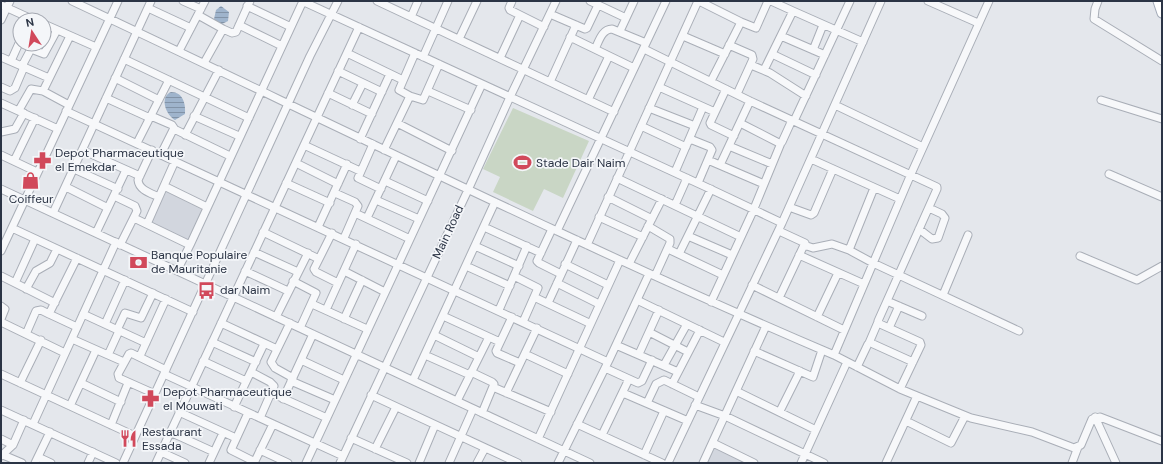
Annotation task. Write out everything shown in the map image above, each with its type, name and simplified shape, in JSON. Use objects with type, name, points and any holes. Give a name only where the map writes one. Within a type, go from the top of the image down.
[{"type":"main road","points":[[1158,1],[1162,13]]},
{"type":"street","points":[[72,1],[85,4],[110,18],[288,105],[468,190],[711,302],[834,355],[900,389],[965,416],[1032,432],[1074,448],[1078,447]]},
{"type":"street","points":[[1,251],[118,1]]},
{"type":"street","points":[[183,1],[223,29],[234,33],[249,4],[291,27]]},
{"type":"street","points":[[178,51],[205,1]]},
{"type":"street","points":[[177,271],[303,1],[675,172],[753,211],[782,223]]},
{"type":"street","points":[[122,463],[288,105],[338,1]]},
{"type":"street","points":[[411,17],[418,1]]},
{"type":"street","points":[[423,57],[448,1]]},
{"type":"street","points":[[459,39],[477,1]]},
{"type":"street","points":[[512,1],[509,9],[544,27]]},
{"type":"street","points":[[590,1],[626,18]]},
{"type":"street","points":[[620,31],[634,1]]},
{"type":"street","points":[[561,274],[538,262],[541,253],[555,230],[602,139],[666,1]]},
{"type":"street","points":[[587,244],[699,1],[756,28],[770,1],[781,3],[793,11],[863,42]]},
{"type":"street","points":[[711,302],[753,211],[781,143],[806,96],[850,1]]},
{"type":"street","points":[[668,463],[724,342],[790,207],[881,1]]},
{"type":"street","points":[[928,1],[978,24]]},
{"type":"street","points":[[834,355],[910,174],[989,1]]},
{"type":"street","points":[[1098,1],[1094,19],[1162,61]]},
{"type":"street","points":[[381,2],[435,29],[614,112]]},
{"type":"street","name":"Main Road","points":[[342,460],[555,2]]},
{"type":"street","points":[[53,213],[150,4],[191,28]]},
{"type":"street","points":[[1,20],[6,5],[19,12]]},
{"type":"street","points":[[550,14],[587,28],[598,5]]},
{"type":"street","points":[[764,70],[793,11]]},
{"type":"street","points":[[500,58],[520,15]]},
{"type":"street","points":[[711,81],[741,22]]},
{"type":"street","points":[[239,25],[282,46]]},
{"type":"street","points":[[550,82],[576,25]]},
{"type":"street","points":[[813,50],[823,25]]},
{"type":"street","points":[[156,463],[359,27]]},
{"type":"street","points":[[52,28],[96,47]]},
{"type":"street","points":[[204,64],[223,29]]},
{"type":"street","points":[[595,49],[606,30],[612,29],[620,31],[670,62],[750,101],[937,187],[929,208],[857,367]]},
{"type":"street","points":[[1,87],[10,91],[15,88],[31,49],[44,54],[57,30]]},
{"type":"street","points":[[43,91],[70,36]]},
{"type":"street","points":[[682,36],[725,54]]},
{"type":"street","points":[[781,36],[825,55]]},
{"type":"street","points":[[570,37],[634,68]]},
{"type":"street","points":[[730,45],[752,55],[753,59],[737,94]]},
{"type":"street","points":[[11,61],[15,52]]},
{"type":"street","points":[[347,53],[402,80]]},
{"type":"street","points":[[415,53],[402,80],[399,91],[422,101],[428,91],[439,64]]},
{"type":"street","points":[[772,54],[816,75]]},
{"type":"street","points":[[588,100],[609,56]]},
{"type":"street","points":[[1,57],[49,78]]},
{"type":"street","points":[[124,59],[249,118]]},
{"type":"street","points":[[751,65],[764,70],[806,96]]},
{"type":"street","points":[[185,135],[219,70]]},
{"type":"street","points":[[338,72],[382,92]]},
{"type":"street","points":[[360,139],[390,74]]},
{"type":"street","points":[[115,78],[159,100]]},
{"type":"street","points":[[137,143],[169,80]]},
{"type":"street","points":[[352,104],[363,83]]},
{"type":"street","points":[[306,463],[482,84]]},
{"type":"street","points":[[659,87],[715,112]]},
{"type":"street","points":[[1,132],[15,129],[31,89],[43,91],[94,123],[579,348],[638,383],[642,381],[652,360]]},
{"type":"street","points":[[726,89],[711,120],[711,126],[734,136]]},
{"type":"street","points":[[428,91],[471,110]]},
{"type":"street","points":[[328,93],[372,114]]},
{"type":"street","points":[[384,150],[410,96]]},
{"type":"street","points":[[106,98],[172,125],[174,129],[185,135],[230,156]]},
{"type":"street","points":[[1101,100],[1162,119]]},
{"type":"street","points":[[720,165],[750,101]]},
{"type":"street","points":[[1,103],[22,111],[58,129]]},
{"type":"street","points":[[835,105],[923,147]]},
{"type":"street","points":[[675,172],[703,107]]},
{"type":"street","points":[[649,108],[695,126]]},
{"type":"street","points":[[194,116],[239,136]]},
{"type":"street","points":[[14,161],[35,118]]},
{"type":"street","points":[[397,123],[452,151]]},
{"type":"street","points":[[740,123],[781,143]]},
{"type":"street","points":[[641,126],[686,147]]},
{"type":"street","points":[[161,154],[174,129]]},
{"type":"street","points":[[690,139],[712,148],[698,183]]},
{"type":"street","points":[[373,144],[358,176],[360,180],[381,189]]},
{"type":"street","points":[[304,145],[360,171]]},
{"type":"street","points":[[729,146],[772,164]]},
{"type":"street","points":[[82,150],[140,176]]},
{"type":"street","points":[[152,150],[138,180],[140,186],[159,197]]},
{"type":"street","points":[[1,155],[37,172]]},
{"type":"street","points":[[367,218],[396,156]]},
{"type":"street","points":[[811,159],[900,199]]},
{"type":"street","points":[[147,224],[175,160]]},
{"type":"street","points":[[708,160],[764,184]]},
{"type":"street","points":[[296,164],[338,184]]},
{"type":"street","points":[[318,227],[335,193],[347,164]]},
{"type":"street","points":[[32,424],[103,270],[137,211],[136,207],[116,192],[74,169]]},
{"type":"street","points":[[790,207],[811,215],[814,213],[833,169]]},
{"type":"street","points":[[96,233],[126,170]]},
{"type":"street","points":[[1109,174],[1162,197]]},
{"type":"street","points":[[617,178],[741,237]]},
{"type":"street","points":[[675,205],[686,178]]},
{"type":"street","points":[[385,181],[428,201]]},
{"type":"street","points":[[286,183],[330,203]]},
{"type":"street","points":[[164,186],[207,207]]},
{"type":"street","points":[[66,187],[108,208]]},
{"type":"street","points":[[849,250],[874,188]]},
{"type":"street","points":[[1,189],[590,463]]},
{"type":"street","points":[[679,254],[699,217],[711,189]]},
{"type":"street","points":[[335,193],[358,204],[344,238]]},
{"type":"street","points":[[608,197],[652,219]]},
{"type":"street","points":[[629,264],[662,199]]},
{"type":"street","points":[[376,200],[419,220]]},
{"type":"street","points":[[413,380],[495,202]]},
{"type":"street","points":[[919,229],[932,239],[938,238],[942,231],[945,218],[942,214],[929,208]]},
{"type":"street","points":[[355,213],[410,239]]},
{"type":"street","points":[[599,217],[643,237]]},
{"type":"street","points":[[134,218],[190,245]]},
{"type":"street","points":[[484,226],[541,253]]},
{"type":"street","points":[[558,463],[607,365],[637,300],[668,249],[670,239],[648,226]]},
{"type":"street","points":[[12,228],[193,312]]},
{"type":"street","points":[[778,231],[804,241],[804,245],[812,248],[832,244],[849,250],[898,275],[1019,331]]},
{"type":"street","points":[[263,232],[319,259]]},
{"type":"street","points":[[332,233],[314,269],[316,272],[338,283]]},
{"type":"street","points":[[943,295],[968,235]]},
{"type":"street","points":[[688,236],[732,255]]},
{"type":"street","points":[[15,283],[35,238]]},
{"type":"street","points":[[548,303],[577,240]]},
{"type":"street","points":[[326,310],[356,244]]},
{"type":"street","points":[[779,298],[804,245]]},
{"type":"street","points":[[475,246],[519,266]]},
{"type":"street","points":[[499,310],[527,246]]},
{"type":"street","points":[[26,289],[36,271],[50,263],[57,249]]},
{"type":"street","points":[[668,249],[723,275]]},
{"type":"street","points":[[254,252],[298,272]]},
{"type":"street","points":[[276,317],[308,253]]},
{"type":"street","points":[[799,255],[864,284]]},
{"type":"street","points":[[1080,256],[1137,280],[1162,266]]},
{"type":"street","points":[[49,314],[77,258]]},
{"type":"street","points":[[538,439],[589,324],[620,260]]},
{"type":"street","points":[[565,264],[608,285]]},
{"type":"street","points":[[466,266],[510,286]]},
{"type":"street","points":[[245,271],[288,291]]},
{"type":"street","points":[[344,271],[385,292]]},
{"type":"street","points":[[817,317],[838,273]]},
{"type":"street","points":[[1,276],[55,303]]},
{"type":"street","points":[[514,276],[538,288],[523,322]]},
{"type":"street","points":[[105,324],[125,280]]},
{"type":"street","points":[[344,319],[362,280]]},
{"type":"street","points":[[293,281],[315,291],[316,293],[300,328]]},
{"type":"street","points":[[557,283],[599,304]]},
{"type":"street","points":[[752,285],[844,330]]},
{"type":"street","points":[[108,355],[125,313],[141,318],[153,293]]},
{"type":"street","points":[[534,297],[589,324]]},
{"type":"street","points":[[140,356],[166,300]]},
{"type":"street","points":[[637,300],[724,342]]},
{"type":"street","points":[[887,301],[922,316]]},
{"type":"street","points":[[312,304],[368,329]]},
{"type":"street","points":[[1,306],[5,309],[1,318]]},
{"type":"street","points":[[889,328],[899,306]]},
{"type":"street","points":[[26,334],[36,311],[41,310],[77,327]]},
{"type":"street","points":[[638,354],[659,310]]},
{"type":"street","points":[[83,314],[146,343]]},
{"type":"street","points":[[443,316],[500,342]]},
{"type":"street","points":[[512,317],[496,353],[520,363]]},
{"type":"street","points":[[1,322],[41,340],[65,353]]},
{"type":"street","points":[[878,322],[920,342],[921,345],[900,389]]},
{"type":"street","points":[[221,323],[277,349]]},
{"type":"street","points":[[290,324],[272,359],[272,365],[292,379],[335,400]]},
{"type":"street","points":[[664,365],[687,324]]},
{"type":"street","points":[[703,463],[714,443],[766,326]]},
{"type":"street","points":[[506,392],[537,328]]},
{"type":"street","points":[[672,384],[700,330]]},
{"type":"street","points":[[649,332],[688,352]]},
{"type":"street","points":[[283,399],[313,334]]},
{"type":"street","points":[[434,335],[479,357]]},
{"type":"street","points":[[457,401],[489,337]]},
{"type":"street","points":[[72,339],[124,362]]},
{"type":"street","points":[[20,383],[41,340]]},
{"type":"street","points":[[212,342],[256,362]]},
{"type":"street","points":[[869,343],[913,362]]},
{"type":"street","points":[[234,406],[264,344]]},
{"type":"street","points":[[616,345],[678,372]]},
{"type":"street","points":[[70,406],[96,350]]},
{"type":"street","points":[[754,351],[813,377],[822,350]]},
{"type":"street","points":[[155,394],[128,383],[118,376],[129,354],[140,356],[191,387],[315,443],[342,460]]},
{"type":"street","points":[[525,354],[568,374]]},
{"type":"street","points":[[424,355],[492,382],[493,387],[482,413]]},
{"type":"street","points":[[301,360],[344,380]]},
{"type":"street","points":[[203,361],[246,381]]},
{"type":"street","points":[[801,463],[846,362]]},
{"type":"street","points":[[780,411],[800,371]]},
{"type":"street","points":[[251,372],[272,383],[274,386],[260,418]]},
{"type":"street","points":[[1,374],[135,436]]},
{"type":"street","points":[[602,435],[629,379]]},
{"type":"street","points":[[647,403],[656,384],[664,380],[699,397]]},
{"type":"street","points":[[81,383],[121,402]]},
{"type":"street","points":[[111,425],[128,383]]},
{"type":"street","points":[[493,387],[551,412]]},
{"type":"street","points":[[736,391],[780,411],[816,430]]},
{"type":"street","points":[[271,393],[327,418]]},
{"type":"street","points":[[623,393],[688,421]]},
{"type":"street","points":[[371,395],[518,463]]},
{"type":"street","points":[[886,463],[918,396]]},
{"type":"street","points":[[695,404],[725,416],[824,463]]},
{"type":"street","points":[[375,449],[396,407]]},
{"type":"street","points":[[449,463],[473,409]]},
{"type":"street","points":[[1,410],[116,463]]},
{"type":"street","points":[[644,455],[664,411]]},
{"type":"street","points":[[179,412],[236,438]]},
{"type":"street","points":[[248,413],[231,448],[233,452],[255,462],[273,424]]},
{"type":"street","points":[[906,421],[951,443],[965,416]]},
{"type":"street","points":[[1072,463],[1092,419],[1095,417]]},
{"type":"street","points":[[1095,417],[1100,417],[1162,441]]},
{"type":"street","points":[[1095,417],[1116,463]]},
{"type":"street","points":[[22,463],[2,455],[13,445],[24,420]]},
{"type":"street","points":[[577,424],[662,463]]},
{"type":"street","points":[[419,463],[435,425]]},
{"type":"street","points":[[50,432],[36,460],[51,463]]},
{"type":"street","points":[[170,432],[214,452]]},
{"type":"street","points":[[210,463],[223,432]]},
{"type":"street","points":[[351,438],[407,463]]},
{"type":"street","points":[[1,439],[13,445]]},
{"type":"street","points":[[714,443],[754,463]]},
{"type":"street","points":[[478,463],[485,448]]},
{"type":"street","points":[[260,450],[288,463]]},
{"type":"street","points":[[88,463],[93,452]]},
{"type":"street","points":[[162,452],[186,463]]},
{"type":"street","points":[[386,463],[390,456]]},
{"type":"shaded area","points":[[166,191],[206,209],[190,243],[150,224]]},
{"type":"shaded area","points":[[712,447],[745,463],[704,463]]},
{"type":"green space","points":[[513,108],[589,141],[563,198],[544,189],[533,211],[493,192],[500,177],[483,169]]},
{"type":"water","points":[[221,6],[229,12],[228,21],[220,25],[214,19],[216,10]]},
{"type":"water","points":[[171,92],[181,96],[185,106],[185,114],[175,120],[169,114],[165,106],[165,98],[167,94]]},
{"type":"place","name":"Depot Pharmaceutique el Emekdar","points":[[42,160]]},
{"type":"place","name":"Stade Dair Naim","points":[[523,163]]},
{"type":"place","name":"Coiffeur","points":[[31,180]]},
{"type":"place","name":"Banque Populaire de Mauritanie","points":[[138,262]]},
{"type":"place","name":"dar Naim","points":[[207,290]]},
{"type":"place","name":"Depot Pharmaceutique el Mouwati","points":[[150,399]]},
{"type":"place","name":"Restaurant Essada","points":[[129,439]]}]
